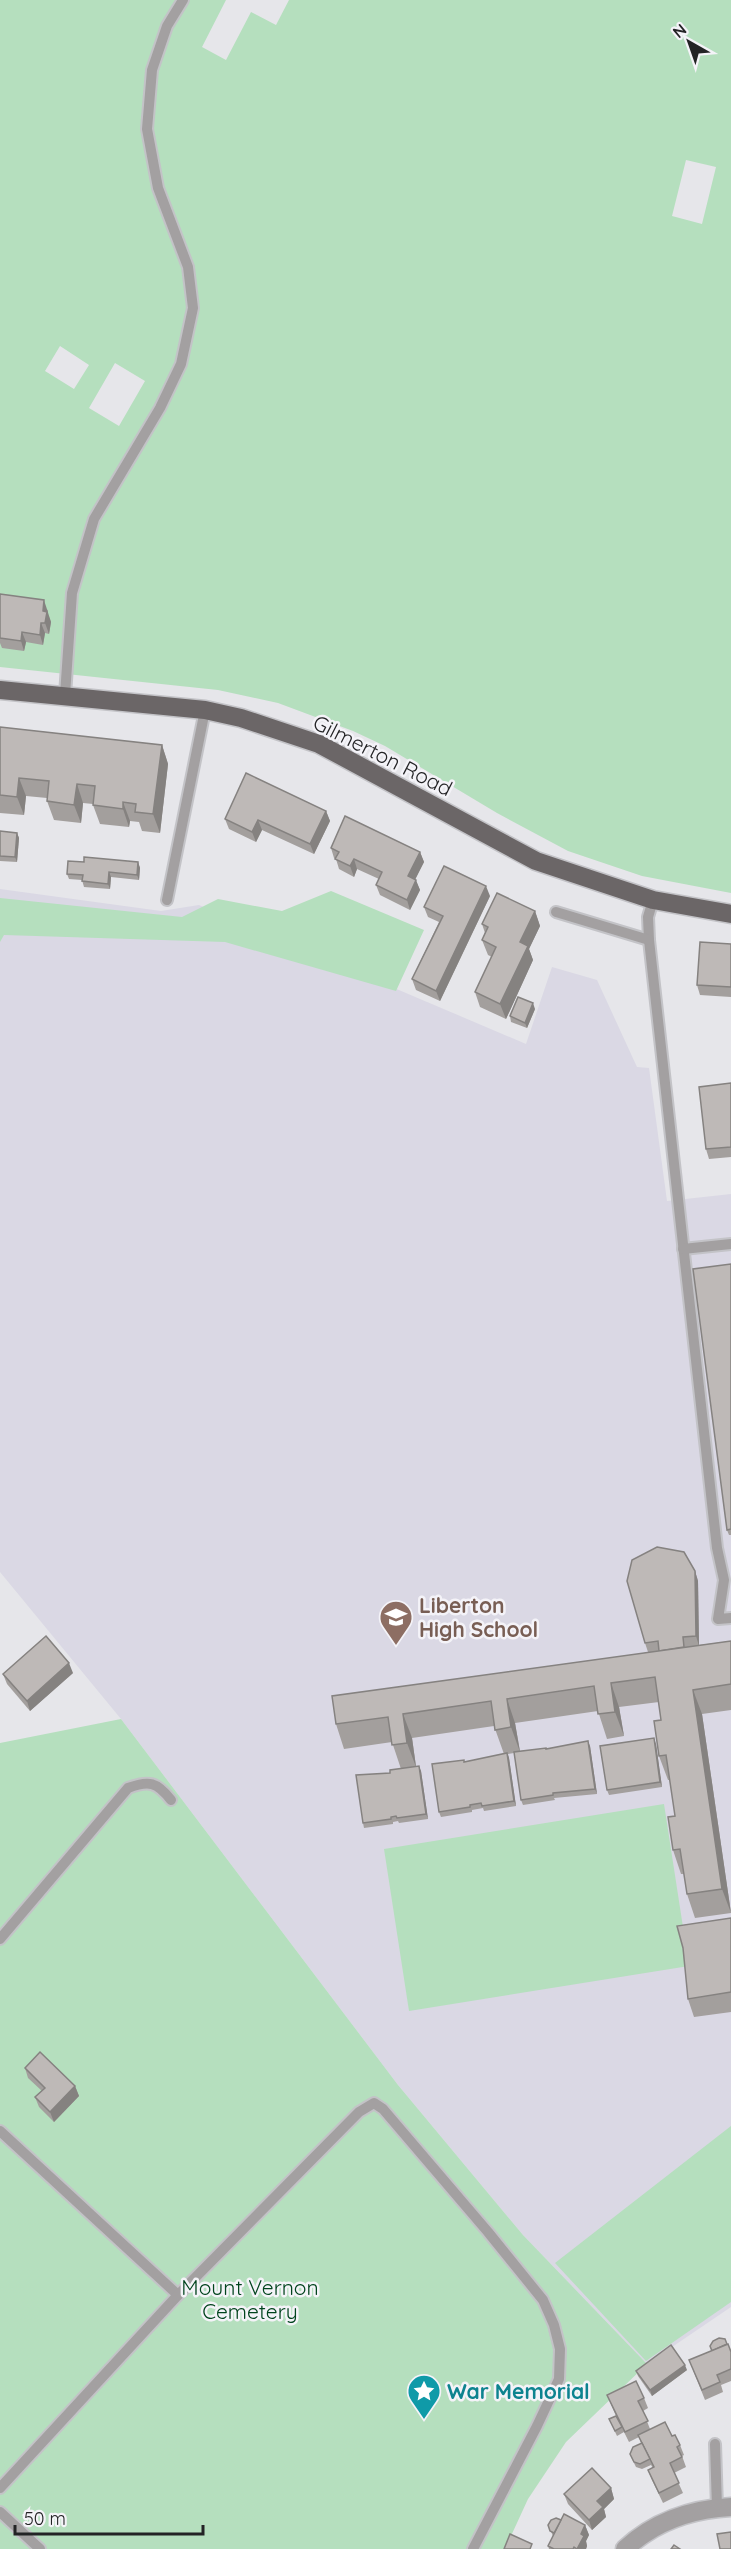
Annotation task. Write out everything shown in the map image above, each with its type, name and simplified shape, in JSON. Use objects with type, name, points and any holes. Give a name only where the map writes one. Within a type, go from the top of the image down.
[{"type":"main road","name":"Gilmerton Road","points":[[0,690],[205,710],[241,718],[319,744],[536,861],[653,900],[731,914]]},
{"type":"street","points":[[625,2549],[669,2519],[724,2508]]},
{"type":"lane","points":[[65,695],[72,593],[94,519],[160,408],[181,364],[194,308],[188,267],[158,188],[147,129],[152,70],[167,26],[183,0]]},
{"type":"lane","points":[[167,900],[205,710]]},
{"type":"lane","points":[[653,900],[648,917],[649,939],[717,1548],[724,1580],[718,1619],[731,1618]]},
{"type":"lane","points":[[555,912],[649,939]]},
{"type":"lane","points":[[683,1249],[731,1244]]},
{"type":"lane","points":[[0,1939],[129,1788],[144,1782],[161,1787],[171,1800]]},
{"type":"lane","points":[[0,2488],[178,2295],[359,2112],[374,2103],[382,2109],[488,2232],[543,2300],[554,2325],[560,2349],[558,2379],[537,2426],[473,2549]]},
{"type":"lane","points":[[0,2131],[178,2295]]},
{"type":"lane","points":[[715,2444],[724,2508]]},
{"type":"lane","points":[[0,2512],[40,2549]]},
{"type":"shaded area","name":"Liberton High School","points":[[0,889],[161,911],[199,905],[526,1044],[552,967],[597,980],[637,1067],[649,1068],[667,1201],[731,1194],[731,2307],[647,2364],[523,2235],[398,2085],[121,1719],[0,1572]]},
{"type":"green space","points":[[0,0],[226,0],[202,47],[226,60],[251,12],[276,25],[289,0],[731,0],[731,893],[642,876],[568,851],[497,813],[385,746],[353,731],[278,703],[218,690],[0,667]],"holes":[[[686,160],[716,167],[702,224],[672,216]],[[60,346],[89,365],[74,389],[45,371]],[[115,363],[145,381],[119,426],[89,408]]]},
{"type":"green space","points":[[331,891],[424,930],[396,991],[225,942],[4,935],[0,942],[0,898],[182,917],[218,899],[282,911]]},
{"type":"green space","name":"Mount Vernon Cemetery","points":[[121,1719],[398,2085],[523,2235],[647,2364],[566,2442],[528,2499],[505,2549],[0,2549],[0,1743]]},
{"type":"green space","points":[[664,1804],[689,1966],[409,2011],[384,1849]]},
{"type":"green space","points":[[731,2126],[731,2302],[646,2361],[555,2263]]},
{"type":"building","points":[[0,594],[44,600],[43,611],[47,612],[45,623],[41,623],[40,635],[22,632],[21,641],[0,638]]},
{"type":"building","points":[[0,727],[162,745],[153,814],[135,812],[136,804],[123,802],[123,809],[93,805],[95,786],[77,784],[74,805],[47,801],[49,781],[19,778],[17,797],[0,795]]},
{"type":"building","points":[[246,773],[326,811],[310,844],[258,820],[252,832],[225,819]]},
{"type":"building","points":[[345,816],[420,852],[408,876],[416,880],[407,900],[376,885],[382,872],[354,859],[350,866],[335,859],[339,852],[331,848]]},
{"type":"building","points":[[0,831],[17,833],[15,857],[0,856]]},
{"type":"building","points":[[84,857],[138,862],[137,875],[109,872],[108,884],[82,881],[83,875],[67,874],[68,861],[84,862]]},
{"type":"building","points":[[444,866],[486,886],[436,991],[412,979],[443,916],[424,907]]},
{"type":"building","points":[[497,893],[535,911],[520,942],[528,946],[500,1004],[475,992],[496,947],[482,940],[488,927],[482,924]]},
{"type":"building","points":[[700,942],[731,944],[731,987],[697,985]]},
{"type":"building","points":[[518,997],[533,1003],[525,1023],[510,1016]]},
{"type":"building","points":[[731,1083],[731,1147],[706,1149],[699,1087]]},
{"type":"building","points":[[731,1264],[731,1529],[727,1530],[693,1269]]},
{"type":"building","points":[[657,1547],[684,1552],[695,1571],[696,1636],[683,1637],[684,1647],[659,1651],[658,1641],[645,1643],[627,1581],[632,1560]]},
{"type":"building","points":[[46,1636],[69,1663],[27,1701],[3,1674]]},
{"type":"building","points":[[731,1641],[731,1684],[693,1690],[722,1889],[687,1894],[680,1849],[673,1850],[668,1817],[675,1816],[666,1755],[659,1756],[654,1721],[661,1720],[655,1677],[611,1683],[615,1712],[598,1714],[594,1686],[507,1699],[511,1727],[495,1730],[491,1701],[403,1714],[407,1743],[392,1745],[388,1717],[336,1724],[332,1696]]},
{"type":"building","points":[[654,1738],[660,1782],[607,1790],[600,1746]]},
{"type":"building","points":[[588,1741],[595,1789],[553,1793],[553,1795],[521,1800],[514,1752]]},
{"type":"building","points":[[507,1753],[514,1801],[482,1806],[481,1803],[439,1812],[432,1764],[464,1760],[464,1762]]},
{"type":"building","points":[[419,1766],[426,1814],[397,1818],[396,1816],[391,1819],[363,1823],[356,1775],[390,1773],[390,1770]]},
{"type":"building","points":[[731,1918],[731,1992],[688,1999],[683,1948],[677,1926]]},
{"type":"building","points":[[40,2052],[75,2086],[50,2112],[35,2097],[45,2088],[25,2068]]},
{"type":"building","points":[[719,2338],[725,2339],[727,2344],[712,2351],[710,2346]]},
{"type":"building","points":[[728,2344],[731,2352],[731,2369],[717,2375],[720,2382],[702,2390],[689,2360]]},
{"type":"building","points":[[671,2345],[685,2365],[650,2390],[636,2371]]},
{"type":"building","points":[[636,2381],[644,2398],[638,2401],[648,2421],[625,2432],[607,2395]]},
{"type":"building","points":[[616,2416],[622,2427],[615,2431],[609,2419]]},
{"type":"building","points":[[665,2422],[680,2445],[677,2447],[682,2457],[670,2463],[679,2483],[659,2493],[648,2470],[654,2467],[638,2435]]},
{"type":"building","points":[[642,2443],[650,2459],[640,2464],[634,2462],[630,2454],[633,2447]]},
{"type":"building","points":[[592,2468],[611,2488],[597,2501],[603,2507],[589,2520],[564,2494]]},
{"type":"building","points":[[564,2514],[585,2525],[581,2534],[584,2536],[577,2549],[574,2547],[573,2549],[554,2549],[548,2546]]},
{"type":"building","points":[[556,2518],[561,2520],[554,2533],[550,2531],[548,2525]]},
{"type":"building","points":[[731,2532],[731,2549],[720,2549],[717,2534]]},
{"type":"building","points":[[510,2534],[532,2544],[530,2549],[504,2549]]},
{"type":"place","name":"Liberton High School","points":[[396,1646]]},
{"type":"place","name":"War Memorial","points":[[424,2420]]}]
